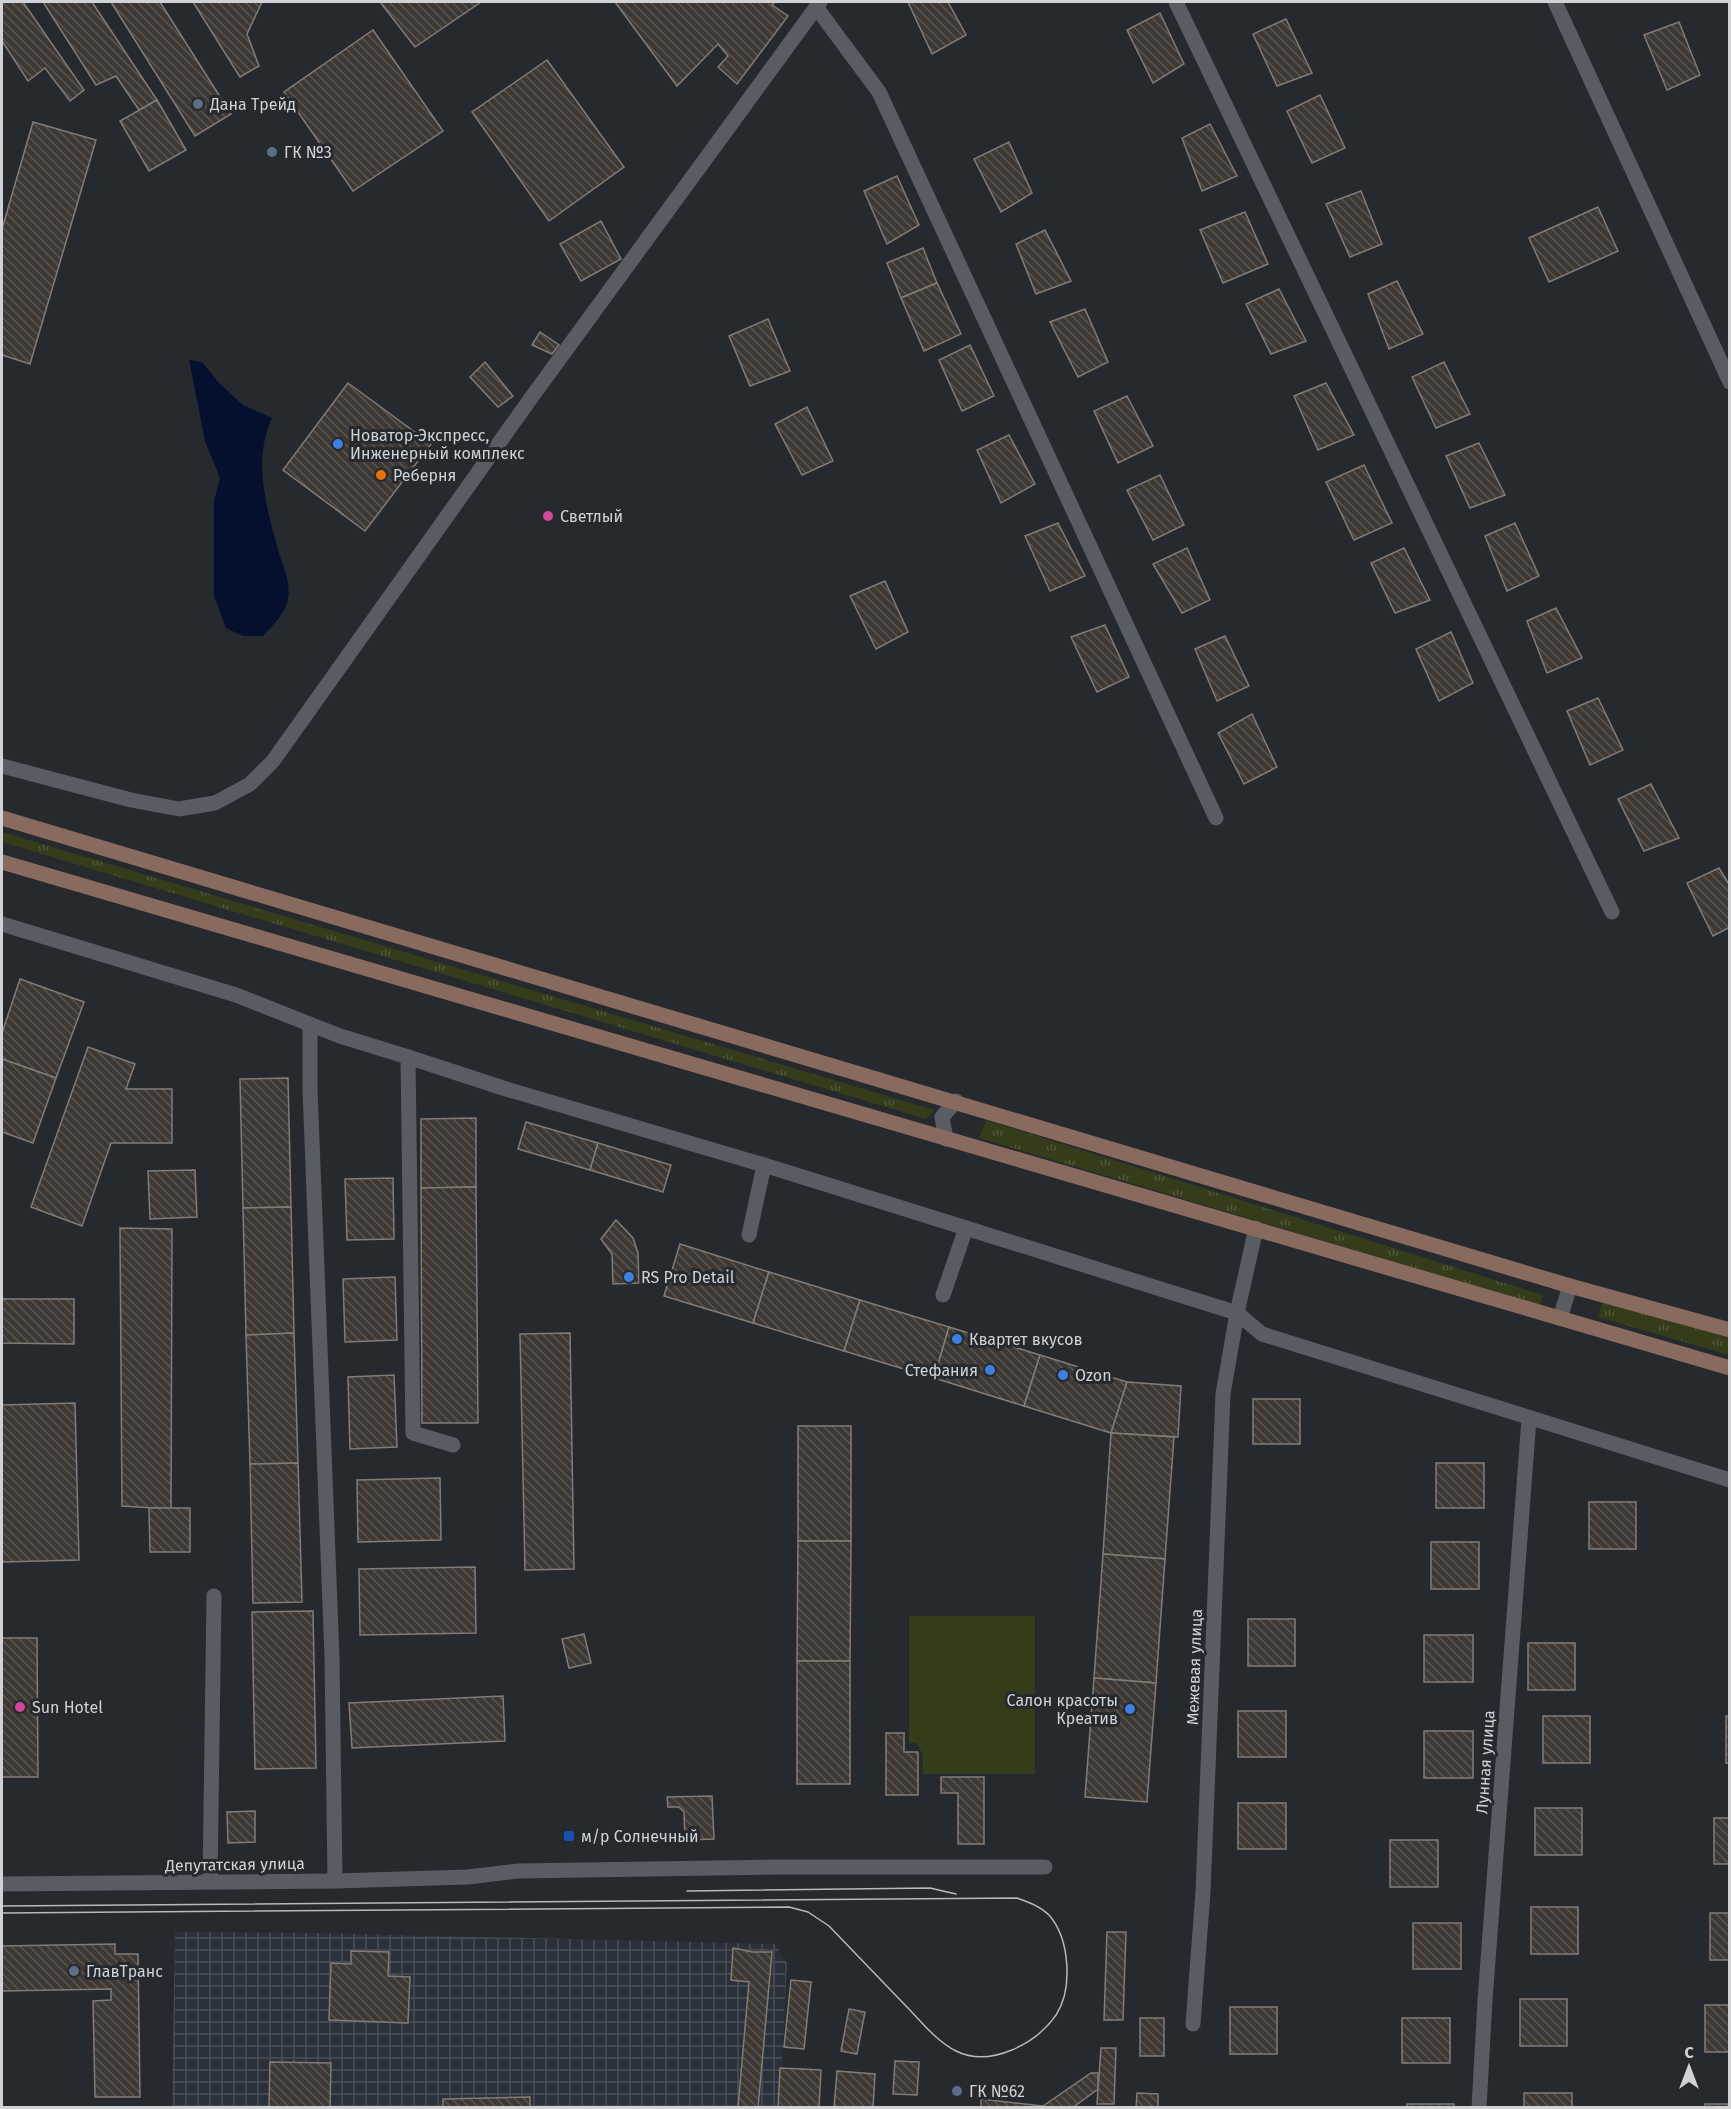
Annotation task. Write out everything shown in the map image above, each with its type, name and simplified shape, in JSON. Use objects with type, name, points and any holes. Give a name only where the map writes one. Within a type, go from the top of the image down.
[{"type":"main road","points":[[2,818],[1570,1286],[1730,1330]]},
{"type":"main road","points":[[2,862],[1730,1368]]},
{"type":"street","points":[[1176,2],[1612,912]]},
{"type":"street","points":[[1555,2],[1730,382]]},
{"type":"street","points":[[2,766],[131,800],[179,809],[215,802],[250,784],[273,761],[531,398],[818,4],[879,92],[1216,818]]},
{"type":"street","points":[[2,924],[236,995],[340,1036],[503,1088],[764,1165],[1237,1313],[1262,1334],[1730,1480]]},
{"type":"street","points":[[310,1024],[310,1089],[333,1657],[335,1881]]},
{"type":"street","points":[[408,1057],[413,1433],[453,1444]]},
{"type":"street","points":[[946,1139],[942,1117],[956,1101]]},
{"type":"street","points":[[749,1235],[764,1165]]},
{"type":"street","points":[[943,1294],[966,1228]]},
{"type":"street","name":"Межевая улица","points":[[1193,2024],[1203,1892],[1223,1394],[1237,1313],[1256,1228]]},
{"type":"street","points":[[1560,1318],[1570,1286]]},
{"type":"street","name":"Лунная улица","points":[[1479,2108],[1485,2000],[1529,1419]]},
{"type":"street","points":[[210,1882],[214,1596]]},
{"type":"street","name":"Депутатская улица","points":[[2,1884],[335,1881],[468,1877],[518,1871],[800,1867],[1046,1867]]},
{"type":"shaded area","points":[[175,1932],[775,1944],[787,1963],[780,2107],[172,2108]]},
{"type":"green space","points":[[2,832],[934,1110],[926,1119],[2,842]]},
{"type":"green space","points":[[986,1120],[1543,1295],[1540,1305],[979,1138]]},
{"type":"green space","points":[[1603,1301],[1729,1338],[1729,1355],[1598,1317]]},
{"type":"green space","points":[[909,1616],[1035,1616],[1035,1774],[923,1774],[923,1755],[917,1743],[909,1743]]},
{"type":"water","points":[[189,360],[202,362],[220,384],[243,405],[272,418],[266,434],[262,468],[266,503],[289,592],[282,614],[263,636],[243,636],[226,628],[214,596],[214,501],[220,478],[205,441]]},
{"type":"building","points":[[2,2],[23,2],[84,90],[70,101],[45,68],[28,81],[2,41]]},
{"type":"building","points":[[43,2],[92,2],[157,100],[139,110],[116,76],[96,85]]},
{"type":"building","points":[[111,2],[160,2],[231,114],[195,136]]},
{"type":"building","points":[[193,2],[262,2],[247,34],[259,66],[240,77]]},
{"type":"building","points":[[380,2],[481,2],[415,47]]},
{"type":"building","points":[[615,2],[775,2],[772,5],[788,16],[737,84],[718,67],[728,56],[718,44],[677,86]]},
{"type":"building","points":[[908,2],[948,2],[966,35],[932,54]]},
{"type":"building","points":[[1160,13],[1184,64],[1153,83],[1127,30]]},
{"type":"building","points":[[1286,19],[1312,73],[1277,86],[1253,34]]},
{"type":"building","points":[[1679,22],[1700,75],[1667,90],[1644,35]]},
{"type":"building","points":[[373,30],[443,131],[353,191],[284,92]]},
{"type":"building","points":[[547,60],[624,167],[549,221],[472,112]]},
{"type":"building","points":[[1320,95],[1345,148],[1312,163],[1287,111]]},
{"type":"building","points":[[157,100],[186,150],[149,171],[120,121]]},
{"type":"building","points":[[33,122],[96,140],[30,364],[2,355],[2,229]]},
{"type":"building","points":[[1210,124],[1237,176],[1202,191],[1182,138]]},
{"type":"building","points":[[1009,142],[1032,193],[1001,212],[974,159]]},
{"type":"building","points":[[897,176],[919,225],[887,244],[864,191]]},
{"type":"building","points":[[1361,191],[1382,244],[1350,257],[1326,204]]},
{"type":"building","points":[[1598,207],[1618,251],[1549,282],[1529,238]]},
{"type":"building","points":[[1245,212],[1268,264],[1223,283],[1200,230]]},
{"type":"building","points":[[601,221],[621,259],[581,281],[560,244]]},
{"type":"building","points":[[1045,230],[1071,281],[1036,294],[1016,244]]},
{"type":"building","points":[[923,248],[937,283],[901,298],[887,263]]},
{"type":"building","points":[[1397,281],[1423,334],[1389,349],[1368,294]]},
{"type":"building","points":[[937,283],[961,334],[924,351],[901,298]]},
{"type":"building","points":[[1279,289],[1306,341],[1271,354],[1246,304]]},
{"type":"building","points":[[1085,309],[1108,362],[1078,377],[1050,322]]},
{"type":"building","points":[[768,319],[790,371],[750,386],[729,336]]},
{"type":"building","points":[[540,332],[559,345],[552,354],[532,345]]},
{"type":"building","points":[[970,345],[994,396],[962,411],[939,360]]},
{"type":"building","points":[[485,362],[513,396],[498,407],[470,377]]},
{"type":"building","points":[[1444,362],[1470,414],[1436,428],[1412,377]]},
{"type":"building","points":[[348,383],[431,444],[365,531],[283,470]]},
{"type":"building","points":[[1326,383],[1354,435],[1318,450],[1294,396]]},
{"type":"building","points":[[1127,396],[1153,446],[1118,463],[1094,411]]},
{"type":"building","points":[[807,407],[833,461],[802,475],[775,424]]},
{"type":"building","points":[[1009,435],[1035,484],[1001,503],[977,450]]},
{"type":"building","points":[[1479,443],[1505,495],[1470,508],[1446,456]]},
{"type":"building","points":[[1364,465],[1392,523],[1354,540],[1326,482]]},
{"type":"building","points":[[1160,475],[1184,525],[1153,540],[1127,490]]},
{"type":"building","points":[[1058,523],[1085,576],[1050,591],[1025,536]]},
{"type":"building","points":[[1515,523],[1539,576],[1507,591],[1485,536]]},
{"type":"building","points":[[1187,548],[1210,600],[1182,613],[1153,564]]},
{"type":"building","points":[[1404,548],[1430,600],[1395,613],[1371,563]]},
{"type":"building","points":[[885,581],[908,632],[876,649],[850,596]]},
{"type":"building","points":[[1556,608],[1582,658],[1547,673],[1527,621]]},
{"type":"building","points":[[1105,625],[1129,677],[1097,692],[1071,637]]},
{"type":"building","points":[[1451,632],[1473,683],[1439,701],[1416,649]]},
{"type":"building","points":[[1225,636],[1249,686],[1217,701],[1195,649]]},
{"type":"building","points":[[1598,698],[1623,750],[1590,765],[1567,711]]},
{"type":"building","points":[[1252,714],[1277,767],[1244,784],[1218,733]]},
{"type":"building","points":[[1651,784],[1679,838],[1644,851],[1618,799]]},
{"type":"building","points":[[1719,868],[1730,886],[1730,927],[1713,936],[1687,883]]},
{"type":"building","points":[[20,979],[84,1002],[56,1078],[2,1059],[2,1033]]},
{"type":"building","points":[[88,1047],[135,1064],[126,1089],[172,1089],[172,1143],[111,1143],[82,1226],[31,1207]]},
{"type":"building","points":[[2,1059],[56,1078],[33,1143],[2,1132]]},
{"type":"building","points":[[288,1078],[291,1207],[243,1208],[240,1079]]},
{"type":"building","points":[[476,1118],[476,1187],[421,1188],[421,1119]]},
{"type":"building","points":[[526,1122],[598,1143],[590,1170],[518,1149]]},
{"type":"building","points":[[598,1143],[671,1165],[663,1192],[590,1170]]},
{"type":"building","points":[[195,1170],[197,1217],[150,1219],[148,1171]]},
{"type":"building","points":[[393,1178],[394,1239],[347,1240],[345,1179]]},
{"type":"building","points":[[476,1187],[478,1423],[422,1423],[421,1188]]},
{"type":"building","points":[[291,1207],[294,1333],[246,1335],[243,1208]]},
{"type":"building","points":[[616,1220],[633,1238],[638,1253],[639,1283],[613,1284],[612,1254],[601,1239]]},
{"type":"building","points":[[120,1228],[172,1229],[171,1509],[122,1506]]},
{"type":"building","points":[[680,1244],[769,1272],[753,1323],[664,1296]]},
{"type":"building","points":[[769,1272],[860,1300],[844,1351],[753,1323]]},
{"type":"building","points":[[395,1277],[397,1340],[345,1342],[343,1279]]},
{"type":"building","points":[[2,1299],[74,1299],[74,1344],[2,1343]]},
{"type":"building","points":[[860,1300],[949,1327],[934,1378],[844,1351]]},
{"type":"building","points":[[949,1327],[1040,1355],[1024,1406],[934,1378]]},
{"type":"building","points":[[294,1333],[298,1463],[250,1464],[246,1335]]},
{"type":"building","points":[[570,1333],[574,1569],[525,1570],[520,1334]]},
{"type":"building","points":[[1040,1355],[1127,1382],[1111,1433],[1024,1406]]},
{"type":"building","points":[[394,1375],[397,1447],[350,1449],[348,1377]]},
{"type":"building","points":[[1127,1382],[1181,1386],[1178,1437],[1111,1433]]},
{"type":"building","points":[[1253,1399],[1300,1399],[1300,1444],[1253,1444]]},
{"type":"building","points":[[75,1403],[79,1560],[2,1562],[2,1405]]},
{"type":"building","points":[[798,1426],[851,1426],[851,1541],[798,1541]]},
{"type":"building","points":[[1111,1433],[1174,1437],[1165,1559],[1103,1554]]},
{"type":"building","points":[[298,1463],[302,1602],[253,1603],[250,1464]]},
{"type":"building","points":[[1436,1463],[1484,1463],[1484,1508],[1436,1508]]},
{"type":"building","points":[[440,1478],[441,1540],[358,1542],[357,1480]]},
{"type":"building","points":[[1589,1502],[1636,1502],[1636,1549],[1589,1549]]},
{"type":"building","points":[[149,1508],[190,1508],[190,1552],[150,1552]]},
{"type":"building","points":[[798,1541],[851,1541],[850,1661],[797,1661]]},
{"type":"building","points":[[1431,1542],[1479,1542],[1479,1589],[1431,1589]]},
{"type":"building","points":[[1103,1554],[1165,1559],[1156,1683],[1094,1678]]},
{"type":"building","points":[[475,1567],[476,1633],[360,1635],[359,1569]]},
{"type":"building","points":[[313,1611],[316,1768],[255,1769],[252,1612]]},
{"type":"building","points":[[1248,1619],[1295,1619],[1295,1666],[1248,1666]]},
{"type":"building","points":[[584,1634],[591,1663],[569,1668],[562,1639]]},
{"type":"building","points":[[1424,1635],[1473,1635],[1473,1682],[1424,1682]]},
{"type":"building","name":"Sun Hotel","points":[[2,1638],[37,1638],[38,1777],[2,1777]]},
{"type":"building","points":[[1528,1643],[1575,1643],[1575,1690],[1528,1690]]},
{"type":"building","points":[[797,1661],[850,1661],[850,1784],[797,1784]]},
{"type":"building","points":[[1094,1678],[1156,1683],[1147,1802],[1085,1797]]},
{"type":"building","points":[[503,1696],[505,1741],[352,1748],[349,1703]]},
{"type":"building","points":[[1238,1711],[1286,1711],[1286,1757],[1238,1757]]},
{"type":"building","points":[[1543,1716],[1590,1716],[1590,1763],[1543,1763]]},
{"type":"building","points":[[1726,1716],[1730,1716],[1730,1763],[1726,1763]]},
{"type":"building","points":[[1424,1731],[1473,1731],[1473,1778],[1424,1778]]},
{"type":"building","points":[[886,1733],[904,1733],[904,1752],[918,1752],[918,1795],[886,1795]]},
{"type":"building","points":[[941,1777],[984,1777],[984,1844],[958,1844],[958,1793],[941,1793]]},
{"type":"building","points":[[712,1796],[714,1839],[685,1840],[684,1812],[679,1807],[668,1807],[667,1797]]},
{"type":"building","points":[[1238,1803],[1286,1803],[1286,1849],[1238,1849]]},
{"type":"building","points":[[1535,1808],[1582,1808],[1582,1855],[1535,1855]]},
{"type":"building","points":[[255,1811],[255,1842],[228,1843],[227,1812]]},
{"type":"building","points":[[1714,1818],[1730,1818],[1730,1864],[1714,1864]]},
{"type":"building","points":[[1390,1840],[1438,1840],[1438,1887],[1390,1887]]},
{"type":"building","points":[[1531,1907],[1578,1907],[1578,1954],[1531,1954]]},
{"type":"building","points":[[1710,1913],[1730,1913],[1730,1960],[1710,1960]]},
{"type":"building","points":[[1413,1923],[1461,1923],[1461,1969],[1413,1969]]},
{"type":"building","points":[[1107,1932],[1126,1932],[1123,2020],[1104,2020]]},
{"type":"building","points":[[115,1944],[115,1954],[138,1954],[140,2097],[95,2097],[93,2001],[111,2000],[111,1989],[2,1991],[2,1946]]},
{"type":"building","points":[[733,1948],[752,1952],[772,1952],[758,2108],[738,2108],[749,1982],[731,1980]]},
{"type":"building","points":[[351,1951],[389,1952],[388,1976],[410,1977],[408,2023],[329,2020],[331,1963],[351,1964]]},
{"type":"building","points":[[791,1980],[811,1982],[804,2049],[784,2047]]},
{"type":"building","points":[[1520,1999],[1567,1999],[1567,2046],[1520,2046]]},
{"type":"building","points":[[1705,2005],[1730,2005],[1730,2052],[1705,2052]]},
{"type":"building","points":[[1230,2007],[1277,2007],[1277,2054],[1230,2054]]},
{"type":"building","points":[[849,2009],[865,2012],[857,2054],[841,2051]]},
{"type":"building","points":[[1140,2018],[1164,2018],[1164,2056],[1140,2056]]},
{"type":"building","points":[[1402,2018],[1450,2018],[1450,2063],[1402,2063]]},
{"type":"building","points":[[1101,2048],[1116,2048],[1114,2104],[1097,2104]]},
{"type":"building","points":[[895,2061],[919,2062],[917,2095],[893,2094]]},
{"type":"building","points":[[270,2062],[331,2063],[330,2108],[269,2108]]},
{"type":"building","points":[[780,2068],[821,2070],[819,2108],[778,2108]]},
{"type":"building","points":[[837,2071],[875,2074],[873,2108],[834,2108]]},
{"type":"building","points":[[1091,2073],[1098,2073],[1098,2089],[1072,2108],[981,2108],[981,2099],[1043,2106]]},
{"type":"building","points":[[1137,2093],[1158,2094],[1158,2108],[1136,2108]]},
{"type":"building","points":[[1524,2093],[1572,2093],[1572,2108],[1524,2108]]},
{"type":"building","points":[[530,2097],[530,2108],[443,2108],[443,2099]]},
{"type":"building","points":[[1407,2104],[1454,2104],[1454,2108],[1407,2108]]},
{"type":"building","points":[[1705,2104],[1730,2104],[1730,2108],[1705,2108]]},
{"type":"tram line","points":[[687,1891],[930,1888],[956,1894]]},
{"type":"tram line","points":[[2,1906],[1017,1898],[1042,1909],[1056,1925],[1065,1950],[1067,1978],[1061,2004],[1047,2026],[1025,2044],[997,2055],[983,2057],[969,2056],[942,2042],[829,1926],[808,1912],[789,1907],[2,1913]]},
{"type":"place","name":"Дана Трейд","points":[[198,104]]},
{"type":"place","name":"ГК №3","points":[[272,152]]},
{"type":"place","name":"Новатор-Экспресс, Инженерный комплекс","points":[[338,444]]},
{"type":"place","name":"Реберня","points":[[381,475]]},
{"type":"place","name":"Светлый","points":[[548,516]]},
{"type":"place","name":"RS Pro Detail","points":[[629,1277]]},
{"type":"place","name":"Квартет вкусов","points":[[957,1339]]},
{"type":"place","name":"Стефания","points":[[990,1370]]},
{"type":"place","name":"Ozon","points":[[1063,1375]]},
{"type":"place","name":"Sun Hotel","points":[[20,1707]]},
{"type":"place","name":"Салон красоты Креатив","points":[[1130,1709]]},
{"type":"place","name":"м/р Солнечный","points":[[569,1836]]},
{"type":"place","name":"ГлавТранс","points":[[74,1971]]},
{"type":"place","name":"ГК №62","points":[[957,2091]]}]
